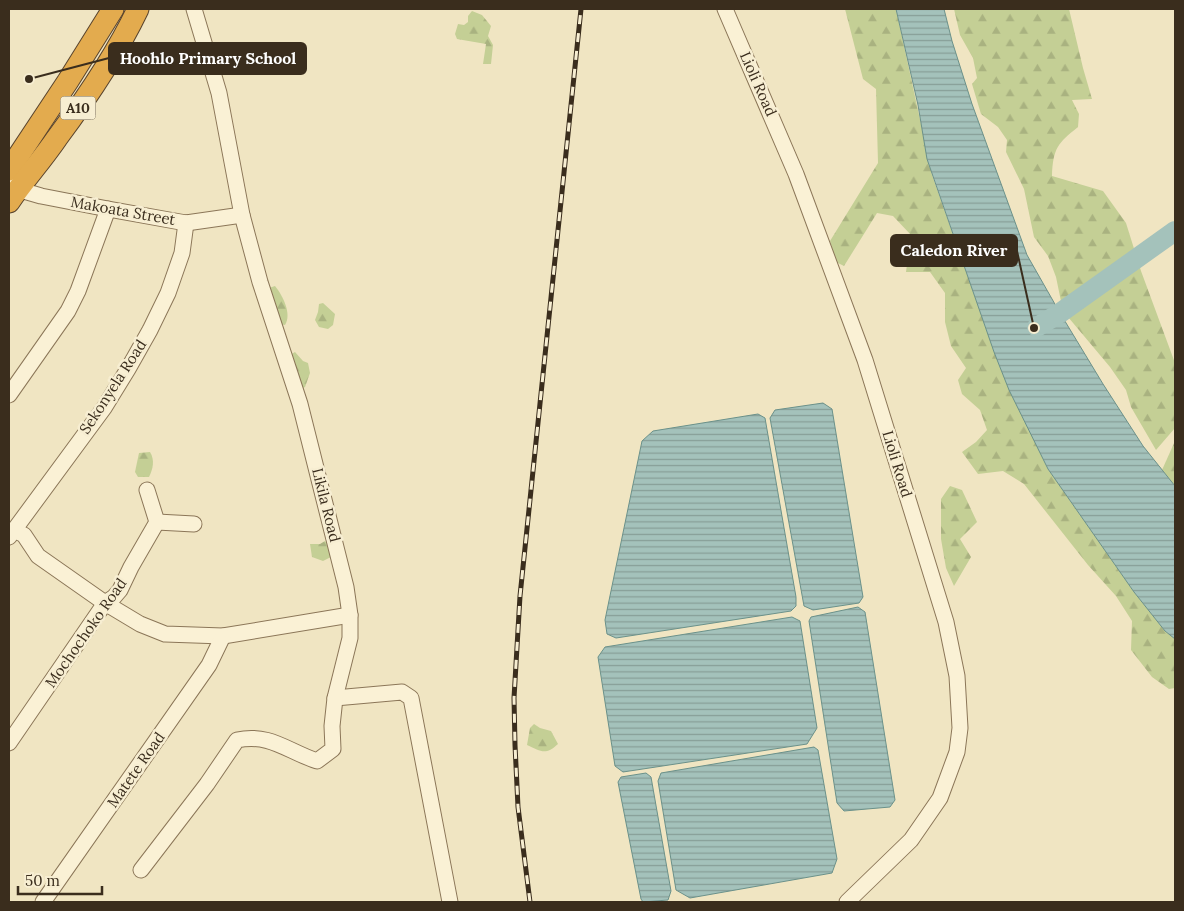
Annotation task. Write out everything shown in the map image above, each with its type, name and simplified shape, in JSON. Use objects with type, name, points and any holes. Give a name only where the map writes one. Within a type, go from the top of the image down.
[{"type":"highway","name":"A10","points":[[9,170],[113,9]]},
{"type":"highway","name":"A10","points":[[12,191],[58,138],[91,89],[138,9]]},
{"type":"street","name":"Likila Road","points":[[141,870],[207,784],[237,740],[251,737],[270,740],[317,760],[333,749],[332,726],[335,698],[350,638],[350,615],[346,587],[300,404],[260,282],[242,215],[219,93],[194,9]]},
{"type":"street","name":"Lioli Road","points":[[725,9],[796,174],[865,360],[946,622],[957,676],[960,728],[957,752],[940,798],[910,840],[847,902]]},
{"type":"street","name":"Makoata Street","points":[[12,191],[186,223],[242,215]]},
{"type":"street","points":[[9,394],[68,310],[78,290],[108,210]]},
{"type":"street","name":"Sekonyela Road","points":[[11,533],[104,408],[128,369],[157,316],[177,271],[182,253],[186,223]]},
{"type":"street","points":[[147,490],[156,522],[194,524]]},
{"type":"street","name":"Mochochoko Road","points":[[9,743],[105,603],[120,590],[131,566],[156,522]]},
{"type":"street","points":[[11,533],[24,535],[38,556],[105,603],[140,624],[165,634],[223,636],[350,615]]},
{"type":"street","name":"Matete Road","points":[[43,902],[209,665],[223,636]]},
{"type":"street","points":[[335,698],[402,692],[411,698],[450,902]]},
{"type":"green space","points":[[845,9],[896,9],[932,175],[983,319],[1048,469],[1134,592],[1165,631],[1175,639],[1175,688],[1169,689],[1152,677],[1131,650],[1132,621],[1116,596],[1088,565],[1024,484],[1003,471],[978,474],[962,452],[976,442],[987,430],[980,410],[962,394],[958,380],[966,368],[951,346],[945,322],[945,293],[930,272],[906,272],[911,235],[893,216],[877,213],[844,266],[836,262],[830,241],[878,163],[876,89],[863,79]]},
{"type":"green space","points":[[954,9],[1069,9],[1092,99],[1072,100],[1079,114],[1078,127],[1061,142],[1055,152],[1052,176],[1103,191],[1126,223],[1141,271],[1175,363],[1175,428],[1156,450],[1131,407],[1126,390],[1110,367],[1063,311],[1056,277],[1048,256],[1034,237],[1024,189],[1006,152],[1007,140],[998,127],[981,114],[972,84],[977,78],[973,58],[960,35]]},
{"type":"green space","points":[[472,11],[482,15],[491,26],[488,36],[493,45],[491,64],[483,64],[486,44],[457,39],[455,34],[458,24],[464,25],[468,22],[468,16]]},
{"type":"green space","points":[[275,286],[284,300],[287,310],[288,316],[285,325],[279,324],[269,288]]},
{"type":"green space","points":[[323,303],[335,314],[333,325],[328,329],[319,327],[315,320],[319,304]]},
{"type":"green space","points":[[295,352],[303,361],[308,363],[310,373],[305,387],[299,390],[288,356]]},
{"type":"green space","points":[[1175,441],[1175,486],[1162,470]]},
{"type":"green space","points":[[150,452],[153,458],[152,471],[149,477],[138,477],[135,472],[139,453]]},
{"type":"green space","points":[[950,486],[962,490],[977,522],[960,539],[971,557],[954,586],[946,568],[941,539],[941,499]]},
{"type":"green space","points":[[325,541],[329,546],[331,557],[323,561],[312,557],[310,544],[320,544]]},
{"type":"green space","points":[[534,724],[551,731],[558,744],[554,748],[543,751],[527,745],[530,728]]},
{"type":"water","points":[[896,9],[944,9],[972,104],[1027,255],[1103,384],[1143,446],[1175,486],[1175,639],[1165,631],[1134,592],[1048,469],[1009,390],[927,159],[918,105]]},
{"type":"water","points":[[823,403],[832,409],[863,597],[859,603],[813,610],[804,606],[770,418],[775,410]]},
{"type":"water","points":[[758,414],[765,418],[796,606],[791,611],[616,638],[607,634],[605,620],[642,441],[653,431]]},
{"type":"water","points":[[858,607],[865,612],[895,800],[890,807],[844,811],[837,803],[809,621],[811,617]]},
{"type":"water","points":[[792,617],[800,621],[817,728],[807,744],[623,772],[615,766],[598,657],[605,647]]},
{"type":"water","points":[[814,747],[818,750],[837,859],[832,873],[690,898],[676,890],[658,781],[661,773]]},
{"type":"water","points":[[646,773],[651,777],[671,891],[668,900],[643,902],[618,782],[621,777]]},
{"type":"waterway","points":[[1037,327],[1060,313],[1175,231]]},
{"type":"railway","points":[[530,902],[518,807],[514,698],[520,596],[581,9]]},
{"type":"place","name":"Hoohlo Primary School","points":[[29,79]]},
{"type":"place","name":"Caledon River","points":[[1034,328]]}]
